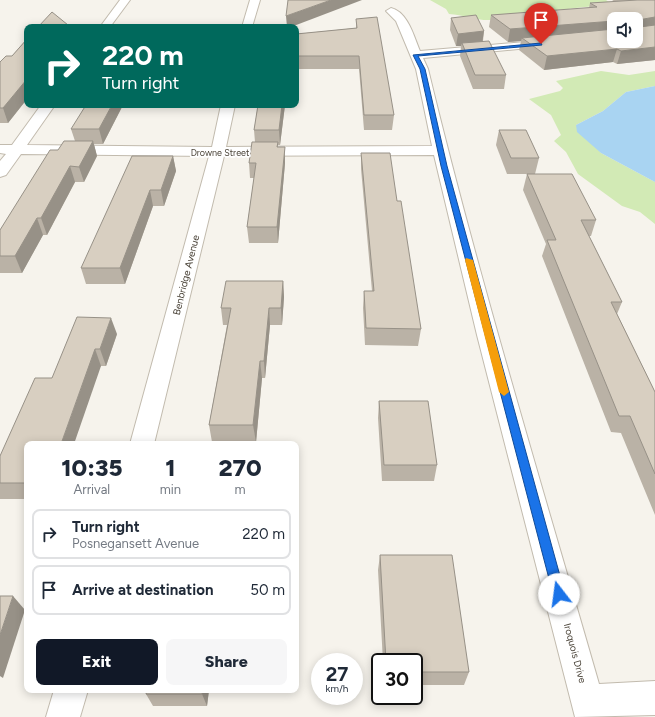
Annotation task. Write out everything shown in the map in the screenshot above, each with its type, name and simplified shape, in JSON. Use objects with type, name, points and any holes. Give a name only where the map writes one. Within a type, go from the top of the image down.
[{"type":"street","points":[[107,24],[125,0]]},
{"type":"street","points":[[248,24],[255,0]]},
{"type":"street","name":"Iroquois Drive","points":[[391,11],[401,20],[422,69],[440,150],[590,709]]},
{"type":"street","points":[[416,55],[563,42]]},
{"type":"street","points":[[0,172],[46,108]]},
{"type":"street","name":"Benbridge Avenue","points":[[143,441],[218,152],[227,108]]},
{"type":"street","name":"Drowne Street","points":[[0,150],[218,152],[440,150]]},
{"type":"street","points":[[63,717],[70,693]]},
{"type":"street","points":[[590,709],[655,698]]},
{"type":"green space","points":[[430,0],[606,0],[615,6],[584,7],[508,19],[486,20],[449,14],[446,9]]},
{"type":"green space","points":[[601,71],[629,75],[655,71],[655,86],[626,92],[603,111],[576,125],[601,153],[655,182],[655,224],[640,212],[622,206],[578,174],[566,152],[554,141],[561,135],[551,115],[529,99],[560,91],[563,88],[556,81]]},
{"type":"water","points":[[655,86],[655,182],[601,153],[577,132],[576,125],[603,111],[626,92]]},
{"type":"building","points":[[288,0],[331,0],[286,16]]},
{"type":"building","points":[[655,0],[655,17],[643,19],[643,12],[607,12],[607,22],[510,29],[491,15],[597,7],[590,3]]},
{"type":"building","points":[[52,12],[67,24],[41,24]]},
{"type":"building","points":[[476,15],[484,31],[458,34],[451,18]]},
{"type":"building","points":[[377,17],[394,115],[364,115],[359,56],[299,56],[299,34],[357,28],[356,19]]},
{"type":"building","points":[[655,25],[655,47],[621,51],[617,49],[547,56],[522,38],[607,30],[607,48],[643,48],[643,27]]},
{"type":"building","points":[[489,41],[506,75],[475,75],[462,43]]},
{"type":"building","points":[[24,42],[24,83],[3,108],[0,108],[0,62],[6,56],[12,56]]},
{"type":"building","points":[[84,108],[110,108],[99,129],[71,129]]},
{"type":"building","points":[[258,108],[282,108],[279,130],[254,130]]},
{"type":"building","points":[[499,130],[526,130],[539,158],[511,158]]},
{"type":"building","points":[[64,141],[93,141],[79,167],[70,166],[41,218],[37,218],[15,256],[0,256],[0,230],[50,150],[58,150]]},
{"type":"building","points":[[252,142],[278,142],[277,147],[285,147],[277,227],[247,227],[256,163],[249,163]]},
{"type":"building","points":[[361,153],[390,153],[397,201],[401,201],[421,329],[366,328],[364,291],[374,291]]},
{"type":"building","points":[[132,156],[173,156],[161,190],[150,190],[120,268],[81,268]]},
{"type":"building","points":[[527,174],[572,174],[596,220],[581,220],[622,302],[611,302],[655,392],[655,474],[630,416],[619,416],[547,240],[556,240]]},
{"type":"building","points":[[226,281],[283,281],[281,308],[269,308],[264,361],[260,361],[253,425],[209,425],[231,308],[221,308]]},
{"type":"building","points":[[77,317],[111,318],[100,349],[95,349],[62,441],[24,441],[24,483],[0,483],[0,456],[35,378],[52,378]]},
{"type":"building","points":[[379,401],[428,401],[437,465],[384,465]]},
{"type":"building","points":[[380,555],[452,555],[469,672],[423,672],[423,653],[385,653]]},
{"type":"building","points":[[0,596],[13,596],[0,635]]},
{"type":"building","points":[[146,693],[202,693],[202,694]]},
{"type":"slow traffic","points":[[469,260],[504,392]]},
{"type":"route","points":[[541,44],[416,55],[422,69],[440,150],[488,335],[559,594]]}]
